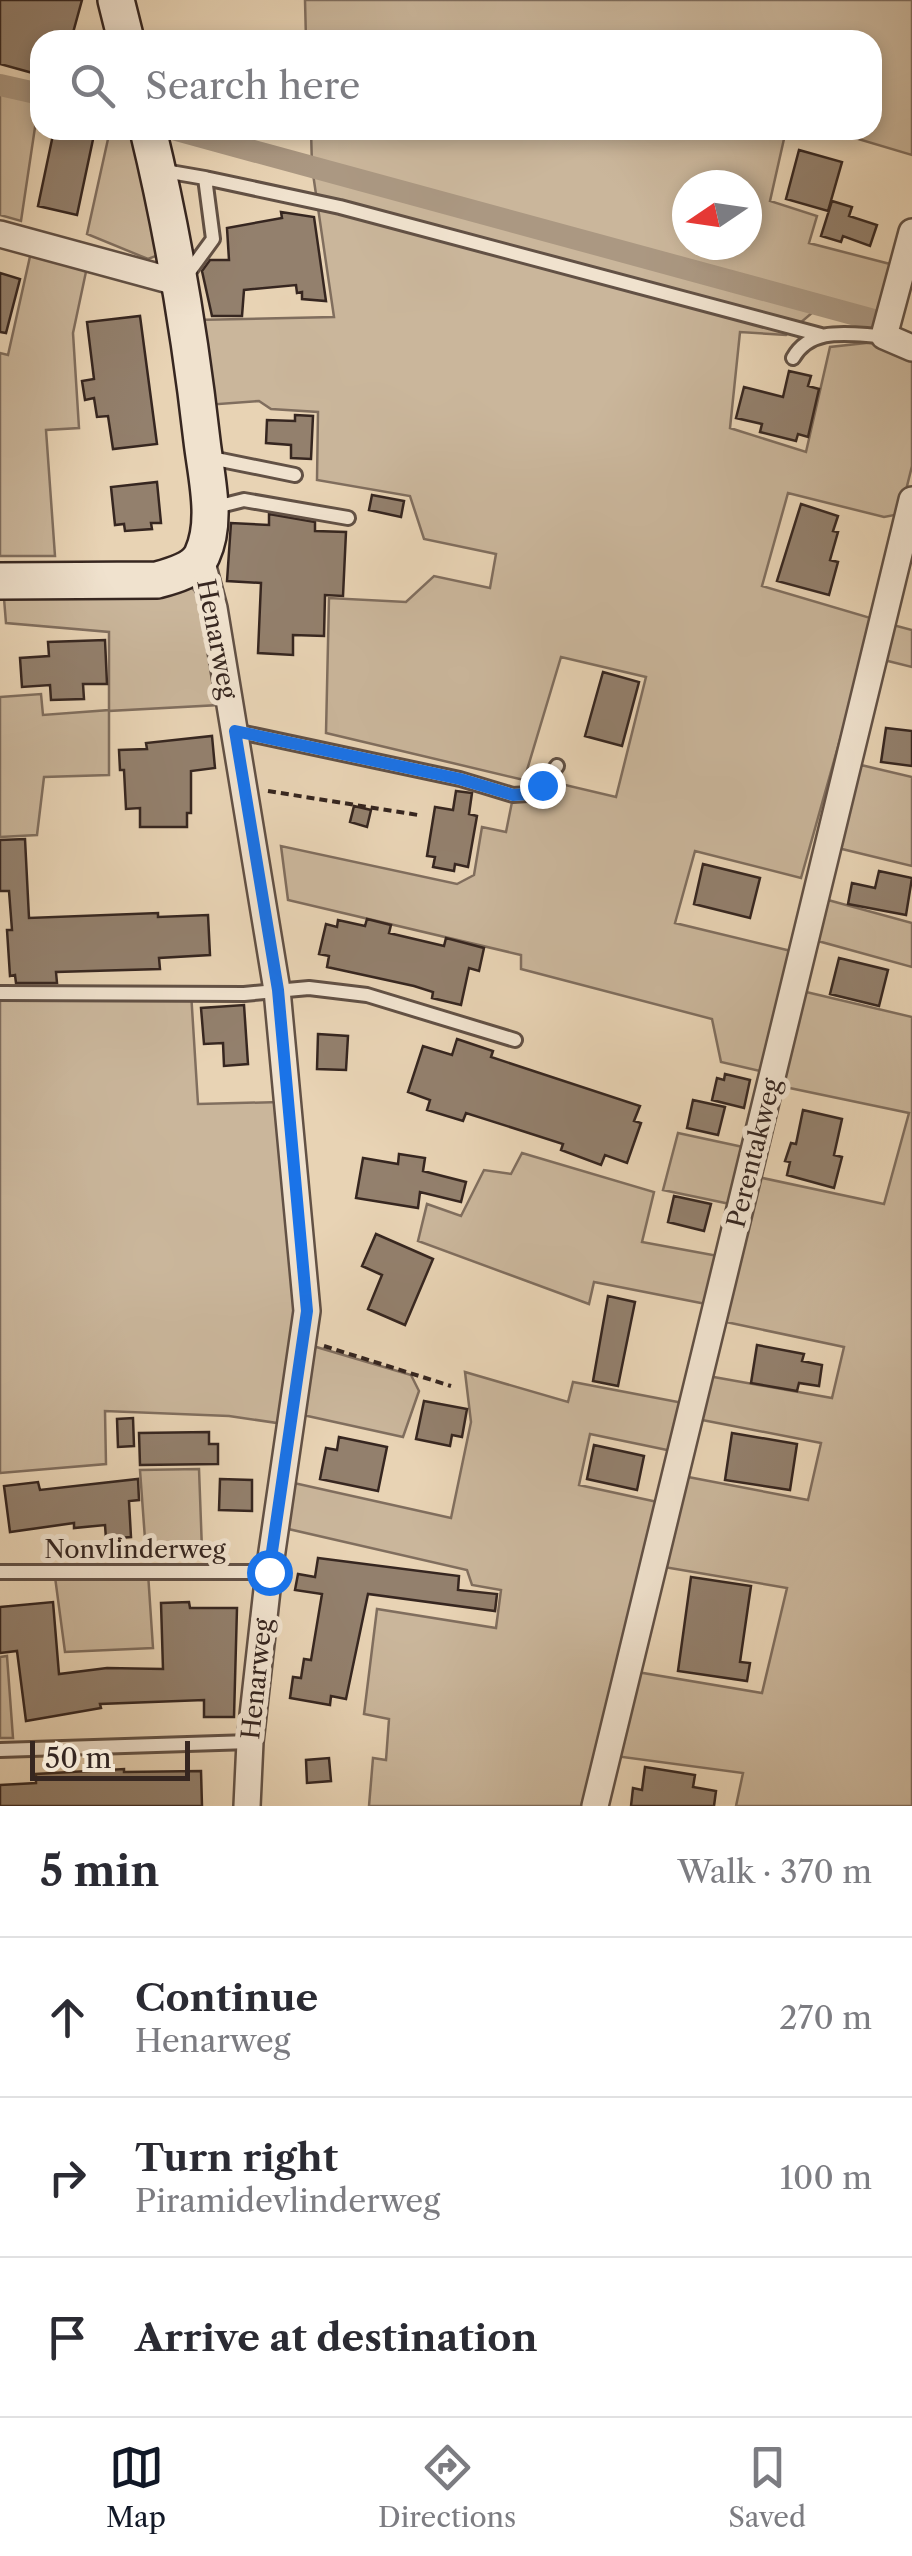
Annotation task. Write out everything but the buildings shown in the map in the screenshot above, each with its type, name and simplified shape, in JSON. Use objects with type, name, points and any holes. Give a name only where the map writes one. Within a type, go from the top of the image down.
[{"type":"street","points":[[116,0],[124,30]]},
{"type":"street","name":"Henarweg","points":[[150,140],[180,283],[210,509],[201,559],[214,608],[278,990],[307,1311],[269,1572],[250,1742],[247,1806]]},
{"type":"street","points":[[912,232],[884,336],[912,348]]},
{"type":"street","points":[[0,234],[180,283]]},
{"type":"street","name":"Perentakweg","points":[[595,1806],[912,500]]},
{"type":"street","points":[[0,581],[157,580],[177,575],[201,559]]},
{"type":"lane","points":[[156,170],[340,207],[821,335],[884,336]]},
{"type":"lane","points":[[180,283],[213,240],[205,178]]},
{"type":"lane","points":[[793,358],[799,347],[821,335]]},
{"type":"lane","points":[[204,462],[221,460],[295,476]]},
{"type":"lane","points":[[210,509],[244,500],[348,518]]},
{"type":"lane","points":[[235,731],[460,779],[513,795],[528,794],[542,785],[558,766]]},
{"type":"lane","points":[[0,993],[244,994],[309,988],[367,995],[514,1040]]},
{"type":"lane","name":"Nonvlinderweg","points":[[0,1572],[269,1572]]},
{"type":"lane","points":[[0,1750],[250,1742]]},
{"type":"path","points":[[244,786],[418,815]]},
{"type":"path","points":[[305,1340],[451,1386]]},
{"type":"shaded area","points":[[305,0],[912,0],[912,155],[862,140],[882,140],[882,30],[306,30]]},
{"type":"shaded area","points":[[0,85],[30,92],[30,140],[33,140],[21,221],[0,215]]},
{"type":"shaded area","points":[[108,140],[140,140],[161,254],[148,259],[87,234]]},
{"type":"shaded area","points":[[311,140],[784,140],[770,201],[817,216],[809,243],[890,264],[878,321],[820,306],[786,335],[740,332],[730,428],[806,452],[830,347],[884,341],[912,352],[912,466],[900,514],[884,517],[788,493],[762,586],[874,619],[801,878],[695,851],[675,923],[791,951],[760,1071],[721,1062],[712,1019],[521,969],[521,955],[288,900],[281,846],[457,884],[474,875],[482,827],[506,832],[514,792],[529,796],[557,783],[616,797],[646,677],[561,657],[524,780],[326,733],[329,598],[406,602],[434,576],[490,588],[496,554],[424,539],[410,496],[317,480],[318,412],[271,409],[259,401],[206,405],[194,320],[334,317]]},
{"type":"shaded area","points":[[31,252],[87,267],[73,333],[79,428],[46,430],[55,556],[0,556],[0,353],[8,355]]},
{"type":"shaded area","points":[[189,585],[202,598],[219,705],[109,711],[109,775],[44,777],[37,835],[0,837],[0,697],[41,694],[43,715],[109,710],[109,632],[6,623],[3,586]]},
{"type":"shaded area","points":[[893,625],[912,630],[912,667],[884,660]]},
{"type":"shaded area","points":[[861,765],[912,777],[912,866],[838,848]]},
{"type":"shaded area","points":[[828,900],[912,923],[912,967],[818,941]]},
{"type":"shaded area","points":[[802,991],[912,1017],[912,1806],[736,1806],[743,1773],[615,1756],[637,1672],[762,1693],[787,1588],[664,1567],[688,1477],[808,1500],[821,1443],[697,1419],[708,1376],[832,1398],[844,1347],[726,1322],[758,1177],[884,1204],[909,1113],[780,1086]]},
{"type":"shaded area","points":[[191,992],[198,1104],[280,1102],[305,1309],[284,1424],[229,1416],[105,1411],[106,1464],[0,1473],[0,999]]},
{"type":"shaded area","points":[[678,1133],[743,1147],[730,1204],[663,1190]]},
{"type":"shaded area","points":[[522,1153],[654,1192],[642,1242],[718,1256],[706,1304],[594,1282],[589,1304],[418,1241],[427,1204],[461,1216],[484,1170],[511,1174]]},
{"type":"shaded area","points":[[313,1346],[411,1375],[419,1391],[403,1437],[303,1415]]},
{"type":"shaded area","points":[[465,1372],[568,1402],[573,1382],[683,1403],[672,1451],[590,1434],[579,1485],[662,1503],[587,1806],[369,1806],[373,1758],[386,1760],[389,1719],[364,1714],[377,1609],[496,1628],[501,1590],[472,1585],[467,1570],[284,1528],[294,1483],[451,1518],[471,1422]]},
{"type":"shaded area","points":[[199,1469],[202,1550],[146,1553],[140,1470]]},
{"type":"shaded area","points":[[148,1573],[153,1648],[65,1652],[55,1577]]},
{"type":"shaded area","points":[[7,1656],[13,1738],[0,1738],[0,1657]]},
{"type":"waterway","points":[[0,85],[30,92]]},
{"type":"waterway","points":[[213,140],[878,321]]},
{"type":"route","points":[[269,1572],[307,1311],[278,990],[235,731],[460,779],[513,795],[528,794],[542,785]]}]
